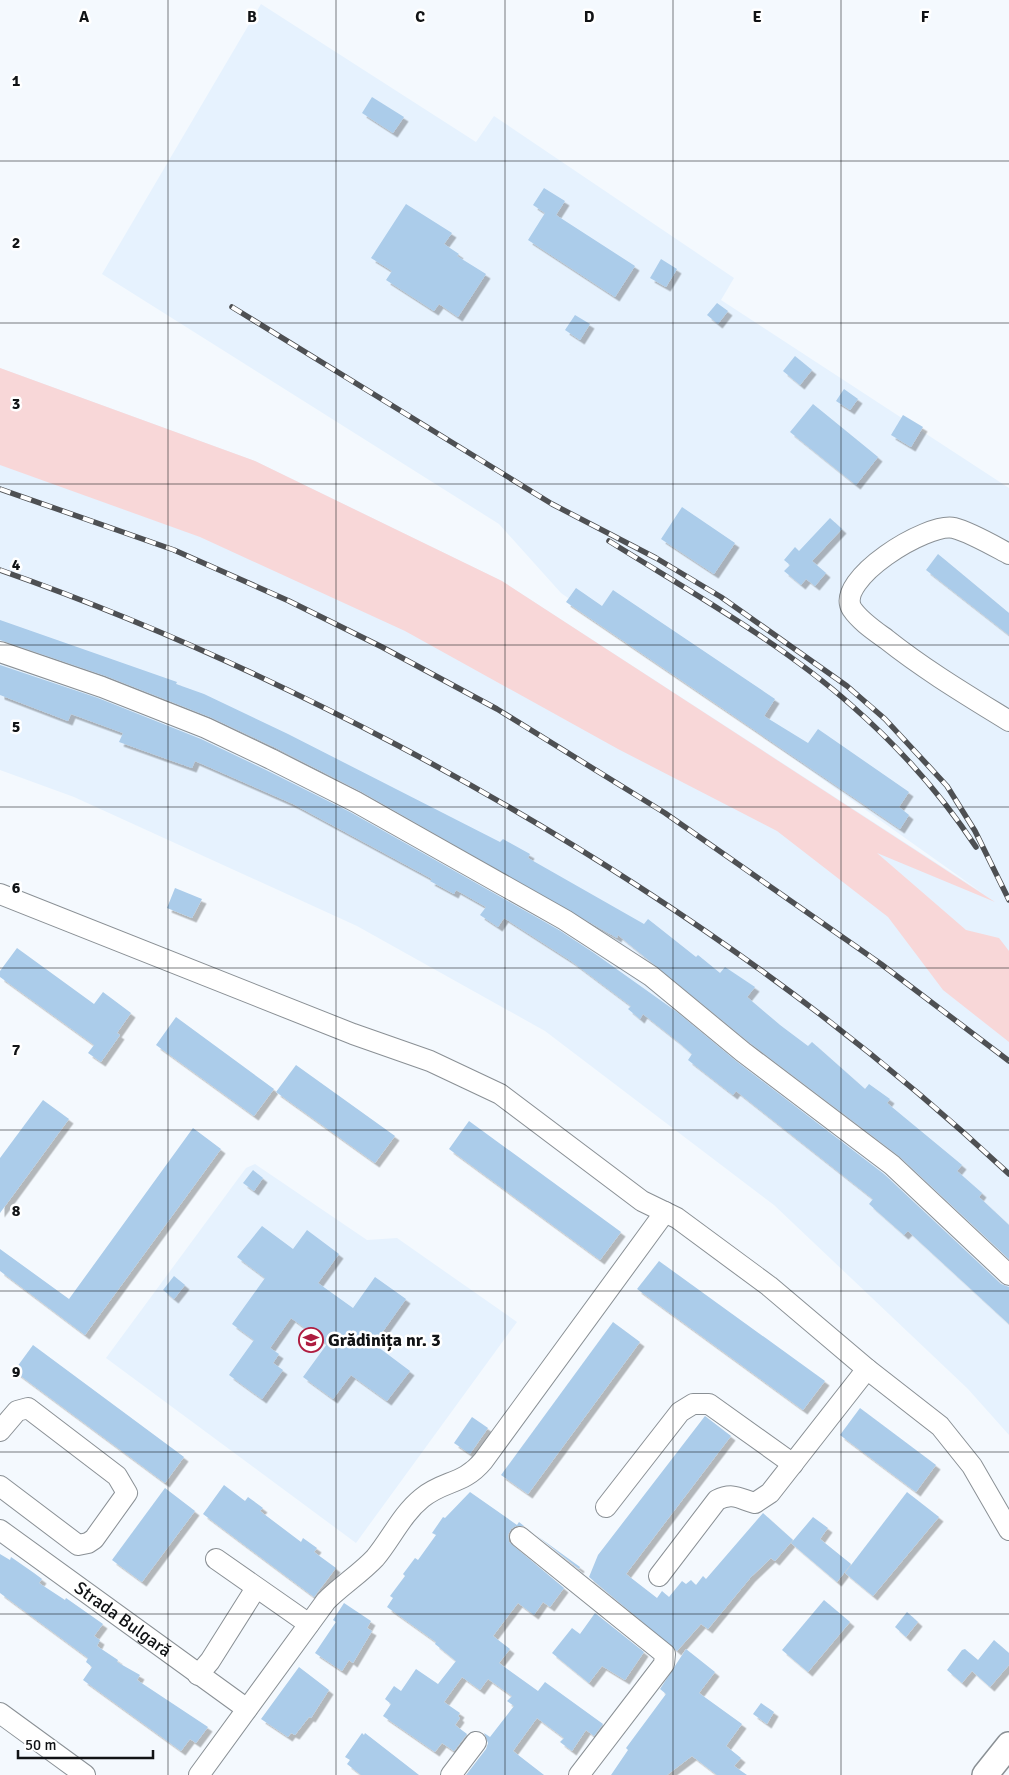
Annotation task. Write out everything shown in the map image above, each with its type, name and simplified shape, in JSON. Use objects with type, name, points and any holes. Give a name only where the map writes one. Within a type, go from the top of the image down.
[{"type":"main road","points":[[985,1775],[1009,1745]]},
{"type":"street","points":[[1009,554],[953,528],[929,530],[892,551],[864,574],[851,591],[849,600],[852,609],[868,625],[907,656],[1009,721]]},
{"type":"street","points":[[0,652],[102,687],[239,744],[356,802],[565,920],[651,976],[743,1052],[892,1165],[1009,1274]]},
{"type":"street","points":[[0,894],[462,1076],[500,1094],[642,1201],[677,1218],[769,1286],[867,1369],[940,1426],[958,1446],[972,1466],[1009,1530]]},
{"type":"street","points":[[198,1775],[326,1601],[377,1556],[420,1499],[438,1488],[461,1480],[477,1468],[665,1212]]},
{"type":"street","points":[[660,1576],[717,1500],[727,1495],[739,1496],[755,1503],[762,1501],[867,1369]]},
{"type":"street","points":[[606,1507],[680,1412],[693,1404],[709,1404],[793,1464]]},
{"type":"street","points":[[0,1431],[17,1411],[28,1408],[117,1476],[127,1493],[94,1539],[88,1543],[78,1545],[0,1486]]},
{"type":"street","name":"Strada Bulgară","points":[[0,1530],[247,1709]]},
{"type":"street","points":[[520,1537],[665,1654],[664,1664],[580,1775]]},
{"type":"street","points":[[216,1559],[309,1624]]},
{"type":"street","points":[[198,1675],[210,1661],[256,1588]]},
{"type":"street","points":[[0,1713],[85,1775]]},
{"type":"street","points":[[451,1775],[476,1742]]},
{"type":"shaded area","points":[[261,4],[476,142],[494,116],[734,278],[721,300],[1009,488],[1009,1435],[968,1389],[774,1205],[545,1031],[357,926],[74,797],[0,770],[0,368],[255,461],[502,581],[981,892],[561,593],[499,524],[102,274]]},
{"type":"shaded area","points":[[0,368],[255,461],[502,581],[995,902],[877,853],[966,930],[999,938],[1009,951],[1009,1042],[943,990],[888,917],[777,831],[618,749],[405,631],[200,537],[0,465]]},
{"type":"shaded area","name":"Grădinița nr. 3","points":[[255,1164],[367,1240],[397,1238],[517,1322],[356,1543],[106,1358],[246,1168]]},
{"type":"building","points":[[372,97],[404,117],[393,133],[362,113]]},
{"type":"building","points":[[544,188],[565,201],[556,215],[635,266],[615,297],[528,240],[545,213],[533,205]]},
{"type":"building","points":[[406,204],[452,233],[444,244],[459,254],[457,256],[486,274],[458,317],[439,304],[434,311],[386,280],[392,271],[371,258]]},
{"type":"building","points":[[661,259],[677,269],[666,287],[650,278]]},
{"type":"building","points":[[717,303],[728,311],[718,324],[707,315]]},
{"type":"building","points":[[575,315],[590,324],[580,340],[565,330]]},
{"type":"building","points":[[795,356],[812,370],[800,385],[783,371]]},
{"type":"building","points":[[844,389],[858,399],[850,410],[836,401]]},
{"type":"building","points":[[813,404],[878,457],[856,485],[790,432]]},
{"type":"building","points":[[903,415],[923,427],[911,447],[891,435]]},
{"type":"building","points":[[682,507],[735,543],[714,574],[661,539]]},
{"type":"building","points":[[830,518],[842,529],[812,561],[826,573],[815,586],[806,579],[801,585],[784,571],[790,565],[784,560],[795,547],[799,551]]},
{"type":"building","points":[[938,554],[1009,613],[1009,635],[926,570]]},
{"type":"building","points":[[576,588],[602,606],[613,590],[775,699],[764,716],[808,743],[818,729],[909,792],[899,807],[909,815],[900,829],[566,602]]},
{"type":"building","points":[[0,620],[177,682],[176,684],[204,694],[288,734],[500,842],[503,839],[530,854],[528,858],[644,924],[648,919],[696,957],[698,955],[720,973],[725,967],[755,987],[747,997],[780,1025],[808,1046],[812,1042],[865,1089],[869,1084],[890,1099],[887,1103],[962,1165],[957,1171],[982,1193],[979,1197],[1009,1225],[1009,1259],[899,1156],[750,1043],[618,935],[617,938],[362,792],[276,748],[210,717],[106,676],[0,640]]},
{"type":"building","points":[[0,665],[98,698],[201,739],[350,812],[559,930],[677,1012],[736,1061],[884,1174],[1001,1284],[1009,1287],[1009,1324],[908,1231],[904,1235],[869,1204],[873,1199],[736,1091],[733,1095],[688,1060],[692,1054],[676,1040],[643,1014],[640,1019],[628,1009],[631,1006],[571,961],[504,918],[498,927],[480,915],[486,907],[456,890],[454,894],[430,881],[432,879],[293,804],[195,761],[192,768],[119,742],[123,733],[71,714],[68,721],[0,695]]},
{"type":"building","points":[[175,888],[202,899],[192,918],[167,908]]},
{"type":"building","points":[[17,948],[94,1004],[103,992],[131,1013],[117,1033],[120,1035],[101,1062],[88,1053],[94,1045],[0,977],[0,971]]},
{"type":"building","points":[[176,1017],[274,1089],[254,1116],[156,1045]]},
{"type":"building","points":[[296,1065],[395,1136],[375,1163],[276,1092]]},
{"type":"building","points":[[43,1100],[69,1119],[0,1213],[0,1158]]},
{"type":"building","points":[[469,1121],[621,1232],[600,1260],[449,1149]]},
{"type":"building","points":[[193,1128],[221,1149],[85,1335],[0,1271],[0,1249],[69,1299]]},
{"type":"building","points":[[253,1170],[263,1178],[254,1191],[243,1183]]},
{"type":"building","points":[[262,1226],[293,1249],[307,1230],[339,1254],[318,1283],[353,1308],[375,1277],[406,1299],[374,1344],[410,1371],[387,1401],[351,1375],[333,1399],[303,1377],[327,1344],[291,1318],[270,1348],[279,1354],[273,1363],[283,1370],[262,1399],[229,1375],[254,1340],[232,1324],[265,1278],[237,1257]]},
{"type":"building","points":[[659,1261],[825,1381],[803,1410],[637,1289]]},
{"type":"building","points":[[174,1276],[185,1285],[174,1299],[163,1290]]},
{"type":"building","points":[[613,1322],[640,1342],[528,1494],[501,1475]]},
{"type":"building","points":[[33,1345],[184,1457],[165,1483],[14,1371]]},
{"type":"building","points":[[860,1408],[936,1465],[916,1492],[840,1435]]},
{"type":"building","points":[[705,1416],[731,1436],[626,1574],[657,1598],[662,1591],[669,1597],[682,1581],[686,1584],[691,1580],[696,1585],[703,1576],[706,1579],[763,1513],[793,1540],[775,1561],[771,1558],[751,1577],[708,1629],[701,1624],[677,1651],[589,1577],[598,1555]]},
{"type":"building","points":[[472,1417],[488,1428],[470,1454],[454,1443]]},
{"type":"building","points":[[224,1485],[245,1501],[248,1497],[263,1508],[260,1511],[301,1542],[303,1538],[317,1548],[314,1552],[336,1568],[314,1597],[203,1514]]},
{"type":"building","points":[[165,1488],[195,1511],[142,1582],[112,1560]]},
{"type":"building","points":[[470,1492],[517,1525],[519,1522],[524,1526],[516,1526],[511,1529],[508,1535],[509,1542],[564,1588],[550,1607],[543,1602],[534,1615],[518,1603],[493,1636],[510,1649],[499,1663],[538,1691],[545,1682],[603,1724],[594,1736],[586,1730],[572,1751],[560,1742],[564,1738],[537,1718],[513,1751],[544,1775],[466,1775],[486,1749],[488,1743],[484,1733],[490,1737],[514,1706],[507,1701],[512,1696],[488,1679],[480,1690],[462,1677],[444,1702],[460,1713],[458,1716],[460,1718],[455,1725],[467,1734],[454,1751],[442,1743],[435,1752],[383,1716],[391,1704],[385,1699],[394,1686],[401,1691],[416,1669],[438,1684],[456,1661],[435,1644],[436,1642],[387,1607],[393,1598],[390,1596],[405,1576],[403,1574],[415,1558],[418,1560],[436,1535],[432,1533],[443,1517],[445,1518]]},
{"type":"building","points":[[907,1492],[939,1517],[873,1596],[845,1573]]},
{"type":"building","points":[[813,1517],[828,1528],[820,1539],[851,1564],[837,1582],[791,1543]]},
{"type":"building","points":[[536,1535],[580,1567],[579,1569]]},
{"type":"building","points":[[0,1554],[10,1560],[11,1557],[42,1579],[39,1583],[65,1600],[66,1598],[103,1624],[94,1636],[100,1640],[97,1646],[118,1660],[117,1662],[140,1675],[137,1680],[208,1727],[196,1743],[190,1739],[181,1751],[83,1680],[92,1667],[86,1662],[88,1658],[0,1593]]},
{"type":"building","points":[[824,1600],[850,1622],[808,1672],[782,1650]]},
{"type":"building","points":[[344,1603],[371,1621],[367,1628],[372,1631],[353,1663],[349,1660],[342,1671],[315,1653],[336,1622],[333,1620]]},
{"type":"building","points":[[907,1612],[918,1622],[906,1637],[895,1627]]},
{"type":"building","points":[[595,1613],[644,1652],[625,1680],[602,1666],[589,1683],[552,1653],[572,1628],[580,1634]]},
{"type":"building","points":[[994,1640],[1009,1653],[1009,1665],[990,1687],[972,1671],[962,1683],[947,1670],[962,1650],[965,1649],[978,1660]]},
{"type":"building","points":[[686,1649],[715,1672],[699,1693],[742,1724],[726,1746],[741,1758],[734,1766],[747,1775],[717,1775],[692,1756],[667,1775],[611,1775],[628,1750],[626,1748],[666,1694],[660,1689]]},
{"type":"building","points":[[299,1667],[329,1690],[311,1718],[309,1717],[295,1735],[291,1733],[288,1737],[261,1719]]},
{"type":"building","points":[[761,1703],[774,1712],[767,1724],[753,1714]]},
{"type":"building","points":[[362,1733],[364,1735],[365,1733],[419,1775],[361,1775],[347,1764],[350,1760],[345,1757]]},
{"type":"railway","points":[[232,307],[552,504],[656,558],[721,597],[847,686],[885,719],[947,786],[975,831],[1009,900]]},
{"type":"railway","points":[[0,489],[174,550],[289,601],[382,647],[497,709],[665,813],[881,964],[1009,1061]]},
{"type":"railway","points":[[609,541],[764,639],[851,705],[886,737],[934,790],[976,847]]},
{"type":"railway","points":[[0,570],[102,608],[251,672],[397,745],[560,837],[640,887],[717,939],[793,994],[867,1051],[939,1111],[1009,1174]]},
{"type":"place","name":"Grădinița nr. 3","points":[[311,1340]]}]
